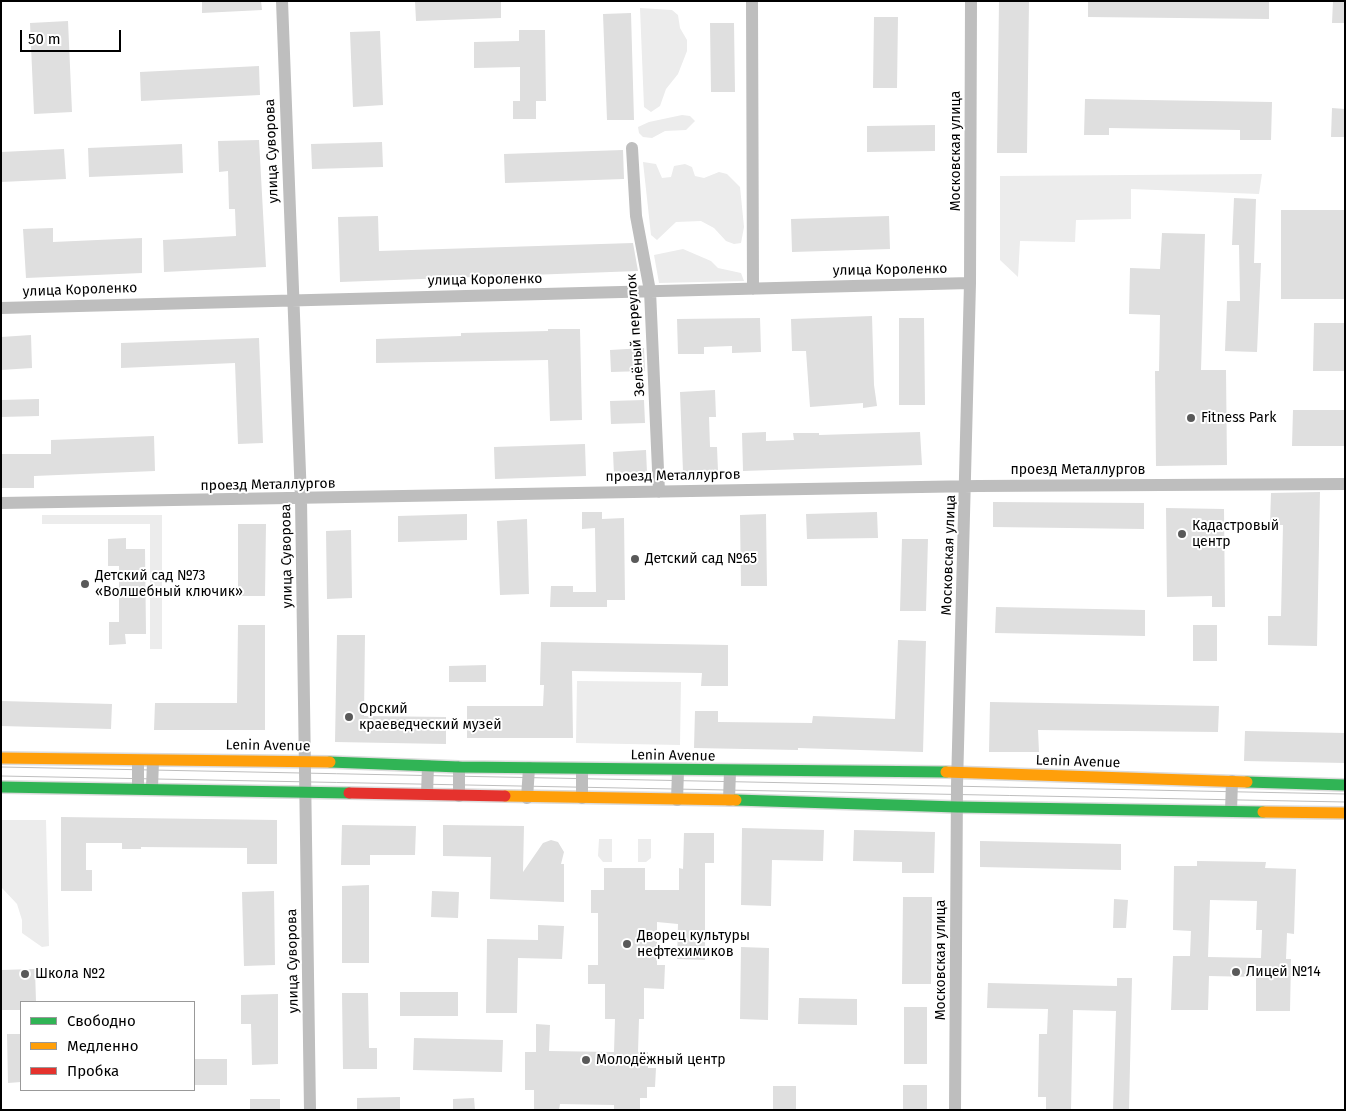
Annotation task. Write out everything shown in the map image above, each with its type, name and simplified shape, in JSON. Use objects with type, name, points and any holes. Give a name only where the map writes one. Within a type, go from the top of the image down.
[{"type":"main road","name":"Lenin Avenue","points":[[1,758],[138,761],[304,761],[459,768],[958,772],[1345,785]]},
{"type":"main road","points":[[1,787],[152,788],[528,798],[729,800],[957,807],[1345,813]]},
{"type":"street","name":"улица Суворова","points":[[282,1],[301,499],[310,1110]]},
{"type":"street","points":[[752,1],[753,289]]},
{"type":"street","name":"Московская улица","points":[[955,1110],[957,807],[970,283],[971,1]]},
{"type":"street","name":"Зелёный переулок","points":[[632,148],[636,216],[650,291],[659,492]]},
{"type":"street","name":"улица Короленко","points":[[1,308],[970,283]]},
{"type":"street","name":"проезд Металлургов","points":[[1,503],[966,486],[1345,484]]},
{"type":"street","points":[[138,761],[138,788]]},
{"type":"street","points":[[152,788],[153,761]]},
{"type":"street","points":[[427,794],[428,766]]},
{"type":"street","points":[[459,768],[459,796]]},
{"type":"street","points":[[528,798],[529,768]]},
{"type":"street","points":[[582,769],[582,798]]},
{"type":"street","points":[[677,800],[678,770]]},
{"type":"street","points":[[729,800],[730,771]]},
{"type":"street","points":[[1231,811],[1232,782]]},
{"type":"shaded area","points":[[640,8],[672,10],[678,15],[680,28],[687,40],[687,51],[678,74],[666,89],[660,106],[651,112],[644,107]]},
{"type":"shaded area","points":[[682,115],[690,116],[695,121],[686,130],[665,131],[652,138],[643,137],[639,133],[638,127],[649,122]]},
{"type":"shaded area","points":[[643,162],[656,164],[662,178],[671,177],[674,166],[685,164],[692,167],[695,176],[704,178],[719,172],[727,174],[740,187],[744,227],[741,243],[734,244],[726,241],[714,228],[701,221],[676,222],[657,240],[651,235]]},
{"type":"shaded area","points":[[1262,174],[1259,194],[1131,189],[1131,219],[1076,220],[1075,242],[1020,241],[1018,277],[1000,260],[1000,176]]},
{"type":"shaded area","points":[[683,249],[711,261],[718,268],[741,273],[744,281],[659,283],[654,255]]},
{"type":"shaded area","points":[[42,515],[162,515],[162,649],[150,649],[150,524],[42,524]]},
{"type":"shaded area","points":[[577,681],[681,682],[680,745],[576,743]]},
{"type":"shaded area","points":[[1,820],[46,820],[49,946],[42,947],[22,933],[22,920],[17,904],[1,887]]},
{"type":"shaded area","points":[[599,839],[612,839],[612,862],[603,862],[598,856]]},
{"type":"shaded area","points":[[638,839],[651,839],[651,858],[646,862],[638,862]]},
{"type":"building","points":[[202,1],[261,1],[262,10],[202,13]]},
{"type":"building","points":[[415,1],[501,1],[501,18],[416,21]]},
{"type":"building","points":[[999,1],[1029,1],[1027,153],[997,153]]},
{"type":"building","points":[[1088,1],[1269,1],[1269,19],[1088,17]]},
{"type":"building","points":[[1333,1],[1345,1],[1345,23],[1332,23]]},
{"type":"building","points":[[631,13],[634,120],[607,120],[603,14]]},
{"type":"building","points":[[874,17],[898,17],[897,88],[873,88]]},
{"type":"building","points":[[68,21],[72,112],[34,114],[30,23]]},
{"type":"building","points":[[710,23],[734,23],[735,92],[711,92]]},
{"type":"building","points":[[519,30],[545,30],[546,101],[536,101],[536,119],[513,119],[513,101],[520,101],[520,67],[474,68],[474,42],[519,41]]},
{"type":"building","points":[[380,31],[383,105],[353,107],[350,32]]},
{"type":"building","points":[[259,66],[260,95],[141,101],[140,72]]},
{"type":"building","points":[[1085,99],[1272,102],[1271,140],[1240,140],[1240,130],[1109,128],[1109,135],[1084,135]]},
{"type":"building","points":[[1332,108],[1345,109],[1345,137],[1331,137]]},
{"type":"building","points":[[935,125],[935,151],[867,152],[867,126]]},
{"type":"building","points":[[259,140],[266,267],[164,272],[163,240],[236,236],[235,209],[229,209],[228,171],[219,172],[218,141]]},
{"type":"building","points":[[382,142],[383,167],[312,169],[311,144]]},
{"type":"building","points":[[182,144],[183,173],[89,177],[88,148]]},
{"type":"building","points":[[64,149],[66,179],[1,182],[1,152]]},
{"type":"building","points":[[623,150],[624,179],[505,183],[504,154]]},
{"type":"building","points":[[1234,198],[1256,199],[1254,263],[1261,263],[1257,352],[1225,351],[1227,301],[1240,301],[1239,245],[1232,245]]},
{"type":"building","points":[[1281,210],[1345,210],[1345,299],[1281,299]]},
{"type":"building","points":[[378,216],[379,251],[633,243],[638,271],[340,282],[338,217]]},
{"type":"building","points":[[889,216],[890,249],[792,252],[791,219]]},
{"type":"building","points":[[53,228],[53,242],[142,238],[142,273],[26,278],[23,229]]},
{"type":"building","points":[[1162,233],[1205,234],[1201,370],[1226,370],[1227,465],[1156,466],[1155,371],[1159,371],[1160,315],[1129,314],[1130,268],[1160,269]]},
{"type":"building","points":[[872,316],[874,385],[877,406],[863,408],[863,403],[810,407],[806,351],[792,351],[791,319]]},
{"type":"building","points":[[760,318],[761,352],[732,353],[732,346],[704,347],[704,354],[678,354],[677,319]]},
{"type":"building","points":[[899,318],[924,318],[925,405],[899,405]]},
{"type":"building","points":[[1314,323],[1345,323],[1345,371],[1313,371]]},
{"type":"building","points":[[548,329],[580,329],[582,420],[550,421],[548,360],[376,363],[376,339],[461,336],[461,333],[548,331]]},
{"type":"building","points":[[31,335],[32,368],[1,370],[1,337]]},
{"type":"building","points":[[259,338],[263,443],[238,444],[235,363],[121,368],[121,343]]},
{"type":"building","points":[[644,348],[645,371],[611,372],[610,350]]},
{"type":"building","points":[[715,390],[716,417],[709,417],[710,447],[717,447],[718,471],[683,472],[680,392]]},
{"type":"building","points":[[39,399],[39,416],[1,417],[1,400]]},
{"type":"building","points":[[644,400],[645,423],[611,424],[610,401]]},
{"type":"building","points":[[1293,410],[1345,410],[1345,446],[1292,446]]},
{"type":"building","points":[[766,432],[766,441],[794,440],[793,433],[819,433],[819,435],[920,432],[922,465],[743,471],[742,433]]},
{"type":"building","points":[[154,436],[155,471],[34,476],[34,488],[1,488],[1,454],[51,454],[51,440]]},
{"type":"building","points":[[585,444],[586,476],[495,479],[494,447]]},
{"type":"building","points":[[646,450],[647,473],[614,475],[613,452]]},
{"type":"building","points":[[1320,492],[1317,646],[1268,645],[1268,616],[1281,616],[1283,525],[1270,525],[1271,493]]},
{"type":"building","points":[[993,502],[1144,503],[1144,529],[993,527]]},
{"type":"building","points":[[1166,508],[1224,509],[1225,607],[1212,607],[1212,596],[1167,597]]},
{"type":"building","points":[[582,512],[602,512],[602,519],[624,518],[625,600],[607,600],[607,607],[550,607],[551,586],[573,586],[573,592],[596,592],[595,528],[582,529]]},
{"type":"building","points":[[877,512],[878,538],[807,539],[806,514]]},
{"type":"building","points":[[467,514],[467,540],[398,542],[398,516]]},
{"type":"building","points":[[766,514],[767,586],[741,586],[740,515]]},
{"type":"building","points":[[527,519],[529,594],[500,595],[497,521]]},
{"type":"building","points":[[238,524],[266,524],[265,596],[238,596]]},
{"type":"building","points":[[351,530],[352,598],[327,599],[326,531]]},
{"type":"building","points":[[126,538],[126,549],[145,549],[146,634],[125,634],[126,644],[109,645],[109,622],[119,622],[119,566],[108,566],[108,539]]},
{"type":"building","points":[[902,539],[928,539],[926,611],[900,611]]},
{"type":"building","points":[[996,607],[1145,610],[1145,636],[995,633]]},
{"type":"building","points":[[238,625],[265,625],[265,730],[154,730],[155,703],[237,703]]},
{"type":"building","points":[[1193,625],[1217,625],[1217,661],[1193,661]]},
{"type":"building","points":[[337,635],[365,635],[364,716],[446,717],[446,744],[335,742]]},
{"type":"building","points":[[898,640],[926,641],[923,752],[798,748],[798,750],[694,748],[695,711],[718,711],[718,722],[812,723],[813,716],[895,719]]},
{"type":"building","points":[[541,642],[728,645],[728,686],[701,686],[702,673],[572,671],[573,738],[467,738],[467,706],[543,706],[544,685],[540,685]]},
{"type":"building","points":[[486,665],[486,682],[449,682],[449,666]]},
{"type":"building","points":[[1,701],[112,704],[111,729],[1,726]]},
{"type":"building","points":[[990,702],[1219,706],[1218,732],[1038,730],[1039,752],[989,752]]},
{"type":"building","points":[[1245,731],[1345,733],[1345,763],[1244,761]]},
{"type":"building","points":[[61,817],[277,820],[277,864],[247,864],[247,848],[141,847],[141,849],[122,849],[122,843],[86,843],[86,870],[92,870],[92,891],[61,891]]},
{"type":"building","points":[[342,825],[416,826],[415,855],[370,855],[370,865],[341,865]]},
{"type":"building","points":[[443,825],[524,826],[523,872],[543,843],[551,840],[558,842],[564,852],[561,864],[564,864],[564,902],[490,899],[491,857],[443,856]]},
{"type":"building","points":[[742,828],[824,830],[823,861],[772,860],[771,906],[741,905]]},
{"type":"building","points":[[854,830],[935,832],[934,873],[902,873],[902,862],[853,861]]},
{"type":"building","points":[[684,833],[714,833],[714,863],[705,863],[705,960],[677,959],[678,924],[657,922],[657,965],[665,965],[664,989],[644,988],[644,1019],[639,1019],[638,1052],[648,1052],[648,1068],[656,1068],[655,1087],[647,1087],[647,1098],[640,1098],[640,1110],[614,1110],[614,1105],[560,1104],[559,1110],[534,1110],[534,1090],[525,1090],[525,1052],[536,1052],[536,1024],[550,1025],[549,1051],[614,1052],[615,1019],[605,1019],[605,984],[588,984],[588,965],[598,965],[598,913],[591,913],[591,890],[604,890],[604,868],[645,868],[645,890],[679,890],[679,868],[683,869]]},
{"type":"building","points":[[980,841],[1121,844],[1121,870],[980,867]]},
{"type":"building","points":[[1197,861],[1266,862],[1265,868],[1296,869],[1294,934],[1287,933],[1286,959],[1291,959],[1290,1011],[1256,1011],[1256,977],[1209,976],[1208,1010],[1171,1010],[1173,956],[1190,956],[1191,931],[1173,930],[1174,866],[1197,866]],"holes":[[[1210,900],[1257,901],[1256,930],[1262,930],[1261,958],[1208,957]]]},
{"type":"building","points":[[369,885],[369,963],[342,963],[342,886]]},
{"type":"building","points":[[274,891],[275,965],[244,966],[242,892]]},
{"type":"building","points":[[432,891],[459,892],[458,918],[431,917]]},
{"type":"building","points":[[903,897],[932,897],[931,984],[902,984]]},
{"type":"building","points":[[1114,899],[1128,900],[1126,928],[1113,928]]},
{"type":"building","points":[[538,925],[564,926],[562,959],[518,958],[517,1013],[486,1013],[487,939],[538,940]]},
{"type":"building","points":[[741,947],[769,948],[768,1020],[740,1019]]},
{"type":"building","points":[[35,969],[36,1001],[20,1001],[20,1010],[1,1010],[1,970]]},
{"type":"building","points":[[1117,978],[1132,978],[1129,1110],[1113,1110],[1116,1011],[1073,1010],[1071,1110],[1046,1110],[1046,1097],[1038,1097],[1039,1034],[1047,1034],[1048,1009],[987,1008],[988,983],[1117,986]]},
{"type":"building","points":[[400,992],[458,992],[458,1016],[400,1016]]},
{"type":"building","points":[[342,993],[368,993],[369,1048],[377,1048],[377,1069],[343,1069]]},
{"type":"building","points":[[278,994],[278,1064],[252,1065],[251,1024],[241,1024],[241,995]]},
{"type":"building","points":[[799,998],[857,999],[857,1025],[798,1024]]},
{"type":"building","points":[[904,1007],[927,1007],[927,1064],[904,1064]]},
{"type":"building","points":[[7,1034],[20,1034],[20,1082],[8,1083]]},
{"type":"building","points":[[414,1038],[503,1040],[502,1072],[413,1070]]},
{"type":"building","points":[[195,1059],[227,1059],[227,1085],[195,1085]]},
{"type":"building","points":[[903,1085],[927,1085],[927,1110],[903,1110]]},
{"type":"building","points":[[773,1086],[796,1086],[796,1110],[773,1110]]},
{"type":"building","points":[[400,1097],[400,1110],[357,1110],[357,1098]]},
{"type":"building","points":[[474,1098],[475,1110],[453,1110],[453,1099]]},
{"type":"building","points":[[250,1099],[280,1099],[280,1110],[250,1110]]},
{"type":"tram line","points":[[1,767],[1345,794]]},
{"type":"tram line","points":[[1,776],[1345,802]]},
{"type":"traffic: fast","points":[[330,762],[459,767],[946,772]]},
{"type":"traffic: fast","points":[[1247,782],[1345,785]]},
{"type":"traffic: fast","points":[[1,787],[349,793]]},
{"type":"traffic: fast","points":[[736,800],[957,807],[1263,812]]},
{"type":"traffic: slow","points":[[1,758],[330,762]]},
{"type":"traffic: slow","points":[[946,772],[1247,782]]},
{"type":"traffic: slow","points":[[505,796],[736,800]]},
{"type":"traffic: slow","points":[[1263,812],[1345,813]]},
{"type":"traffic: jam","points":[[349,793],[505,796]]},
{"type":"place","name":"Fitness Park","points":[[1191,418]]},
{"type":"place","name":"Кадастровый центр","points":[[1182,534]]},
{"type":"place","name":"Детский сад №65","points":[[635,559]]},
{"type":"place","name":"Детский сад №73 «Волшебный ключик»","points":[[85,584]]},
{"type":"place","name":"Орский краеведческий музей","points":[[349,717]]},
{"type":"place","name":"Дворец культуры нефтехимиков","points":[[627,944]]},
{"type":"place","name":"Лицей №14","points":[[1236,972]]},
{"type":"place","name":"Школа №2","points":[[25,974]]},
{"type":"place","name":"Молодёжный центр","points":[[586,1060]]}]
